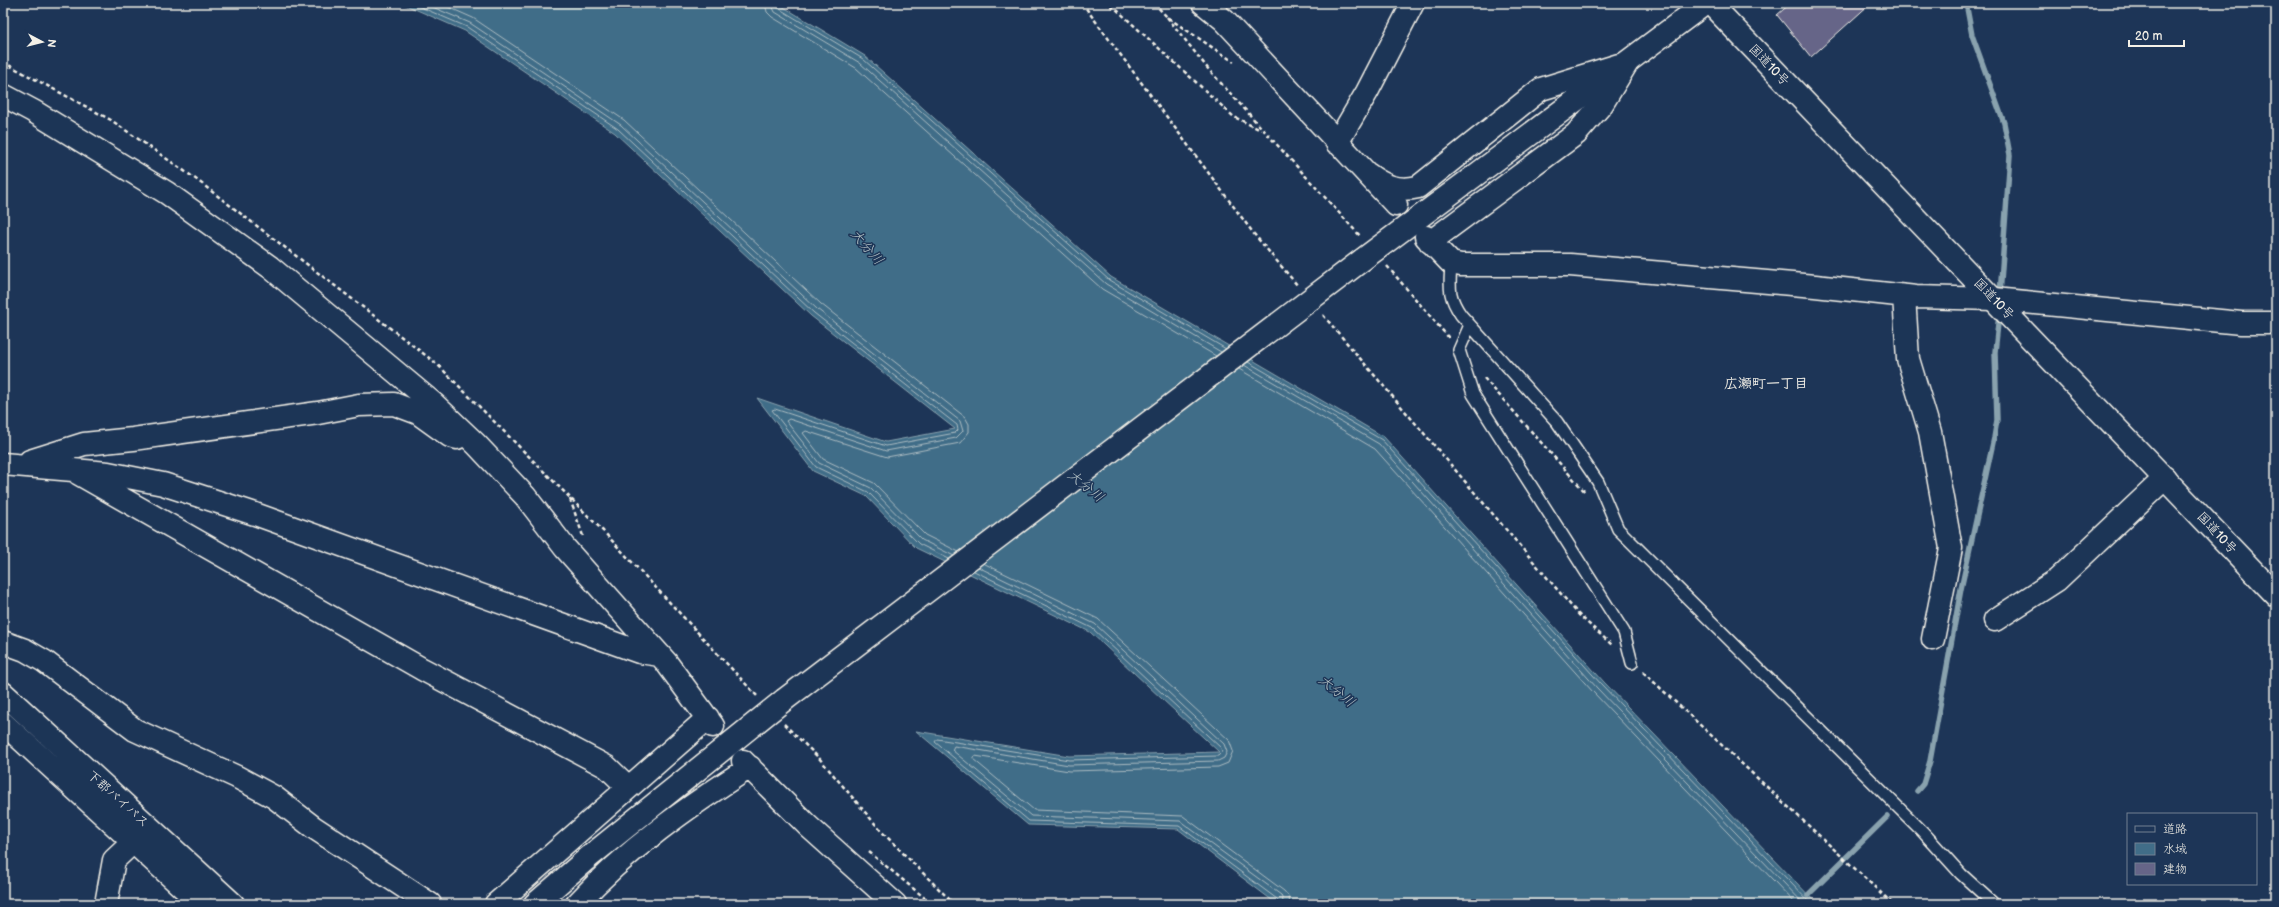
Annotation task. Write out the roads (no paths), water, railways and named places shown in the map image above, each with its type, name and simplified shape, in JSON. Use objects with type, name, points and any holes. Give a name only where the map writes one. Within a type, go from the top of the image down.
[{"type":"main road","points":[[1203,3],[1224,20],[1396,205]]},
{"type":"main road","points":[[1337,143],[1367,92],[1413,3]]},
{"type":"main road","points":[[535,904],[589,856],[784,700],[1368,256],[1706,3]]},
{"type":"main road","name":"国道10号","points":[[1710,3],[2002,304],[2276,595]]},
{"type":"main road","points":[[1368,174],[1386,186],[1396,189],[1418,186],[1541,89],[1627,63]]},
{"type":"main road","points":[[1627,63],[1602,104],[1576,134],[1428,240],[1451,263],[1461,265],[1577,265],[2002,304],[2241,323],[2276,322]]},
{"type":"main road","points":[[3,96],[33,111],[167,193],[270,267],[401,375],[476,444],[525,496],[565,548],[660,655],[710,722],[628,787],[496,904]]},
{"type":"main road","points":[[1904,296],[1908,359],[1930,432],[1951,548],[1933,639]]},
{"type":"main road","points":[[11,464],[84,444],[133,439],[318,413],[359,405],[394,404],[418,413],[450,436],[476,444]]},
{"type":"main road","points":[[11,464],[108,473],[177,489],[263,516],[639,652],[660,655]]},
{"type":"main road","points":[[71,469],[422,669],[607,767],[628,787]]},
{"type":"main road","points":[[1995,620],[2057,580],[2165,478]]},
{"type":"main road","points":[[3,642],[25,650],[44,661],[135,730],[237,777],[274,797],[313,827],[430,904]]},
{"type":"main road","name":"下郡バイパス","points":[[3,693],[233,904]]},
{"type":"main road","points":[[3,724],[201,904]]},
{"type":"main road","points":[[577,904],[589,891],[643,844],[746,764],[808,826],[895,904]]},
{"type":"main road","points":[[106,904],[114,860],[132,841],[149,827]]},
{"type":"lane","points":[[1451,263],[1450,290],[1452,301],[1470,325],[1557,422],[1598,482],[1618,529],[1923,832],[1961,874],[1994,904]]},
{"type":"lane","points":[[1470,325],[1459,350],[1473,394],[1624,632],[1632,663]]},
{"type":"water","name":"大分川","points":[[401,3],[777,3],[865,56],[1111,277],[1384,437],[1604,682],[1817,904],[1277,904],[1178,829],[1028,825],[916,731],[1069,756],[1219,752],[1090,632],[916,548],[866,496],[813,471],[757,398],[886,442],[955,429],[811,316],[615,133],[465,31]]},
{"type":"waterway","points":[[1966,3],[1972,35],[2004,123],[2010,155],[2000,295]]},
{"type":"waterway","points":[[1917,791],[1923,784],[1930,761],[1961,589],[1994,438],[1997,420],[1995,352],[1999,314]]},
{"type":"waterway","points":[[1808,895],[1887,817]]},
{"type":"district","name":"広瀬町一丁目","points":[[1766,383]]}]
